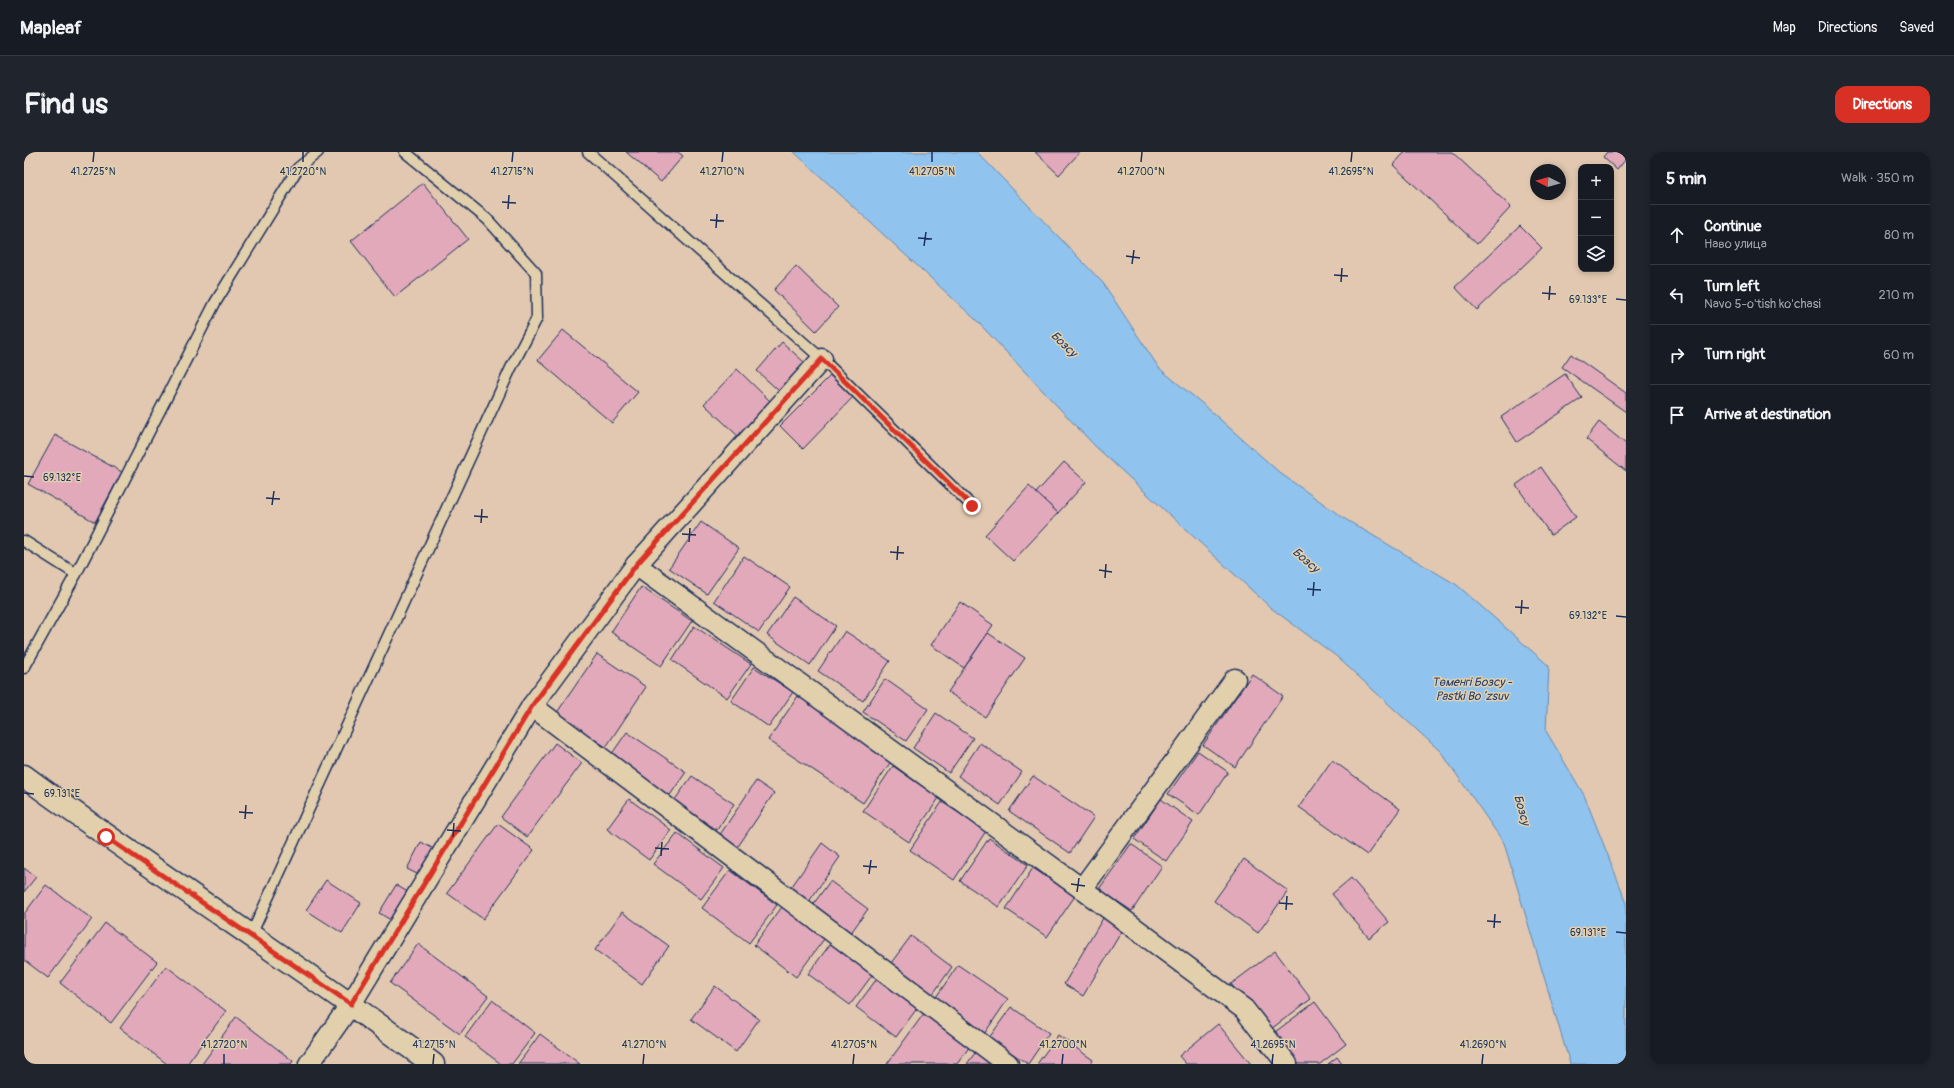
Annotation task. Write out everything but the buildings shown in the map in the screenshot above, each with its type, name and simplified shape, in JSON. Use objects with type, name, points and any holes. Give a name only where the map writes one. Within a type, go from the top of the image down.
[{"type":"street","points":[[308,1064],[351,1004],[532,706],[636,565],[822,359]]},
{"type":"street","points":[[636,565],[1082,889],[1244,1009],[1287,1064]]},
{"type":"street","points":[[1082,889],[1234,679]]},
{"type":"street","points":[[532,706],[1008,1064]]},
{"type":"street","points":[[24,776],[106,837],[351,1004],[433,1064]]},
{"type":"lane","points":[[24,668],[76,574],[215,303],[298,168],[318,152]]},
{"type":"lane","points":[[251,935],[511,368],[537,318],[536,273],[487,219],[405,152]]},
{"type":"lane","points":[[588,152],[822,359],[972,506]]},
{"type":"lane","points":[[24,541],[76,574]]},
{"type":"water","name":"Төменгі Бозсу - Pastki Boʻzsuv","points":[[794,152],[977,152],[1103,283],[1159,368],[1204,405],[1280,473],[1345,519],[1457,585],[1549,666],[1546,731],[1584,795],[1626,901],[1626,1064],[1570,1064],[1504,843],[1441,752],[1336,656],[1271,608],[1095,446],[975,319]]},
{"type":"route","points":[[106,837],[351,1004],[532,706],[636,565],[822,359],[972,506]]},
{"type":"water label","name":"Бозсу","points":[[1064,344]]},
{"type":"water label","name":"Бозсу","points":[[1306,560]]},
{"type":"water label","name":"Бозсу","points":[[1522,810]]}]
